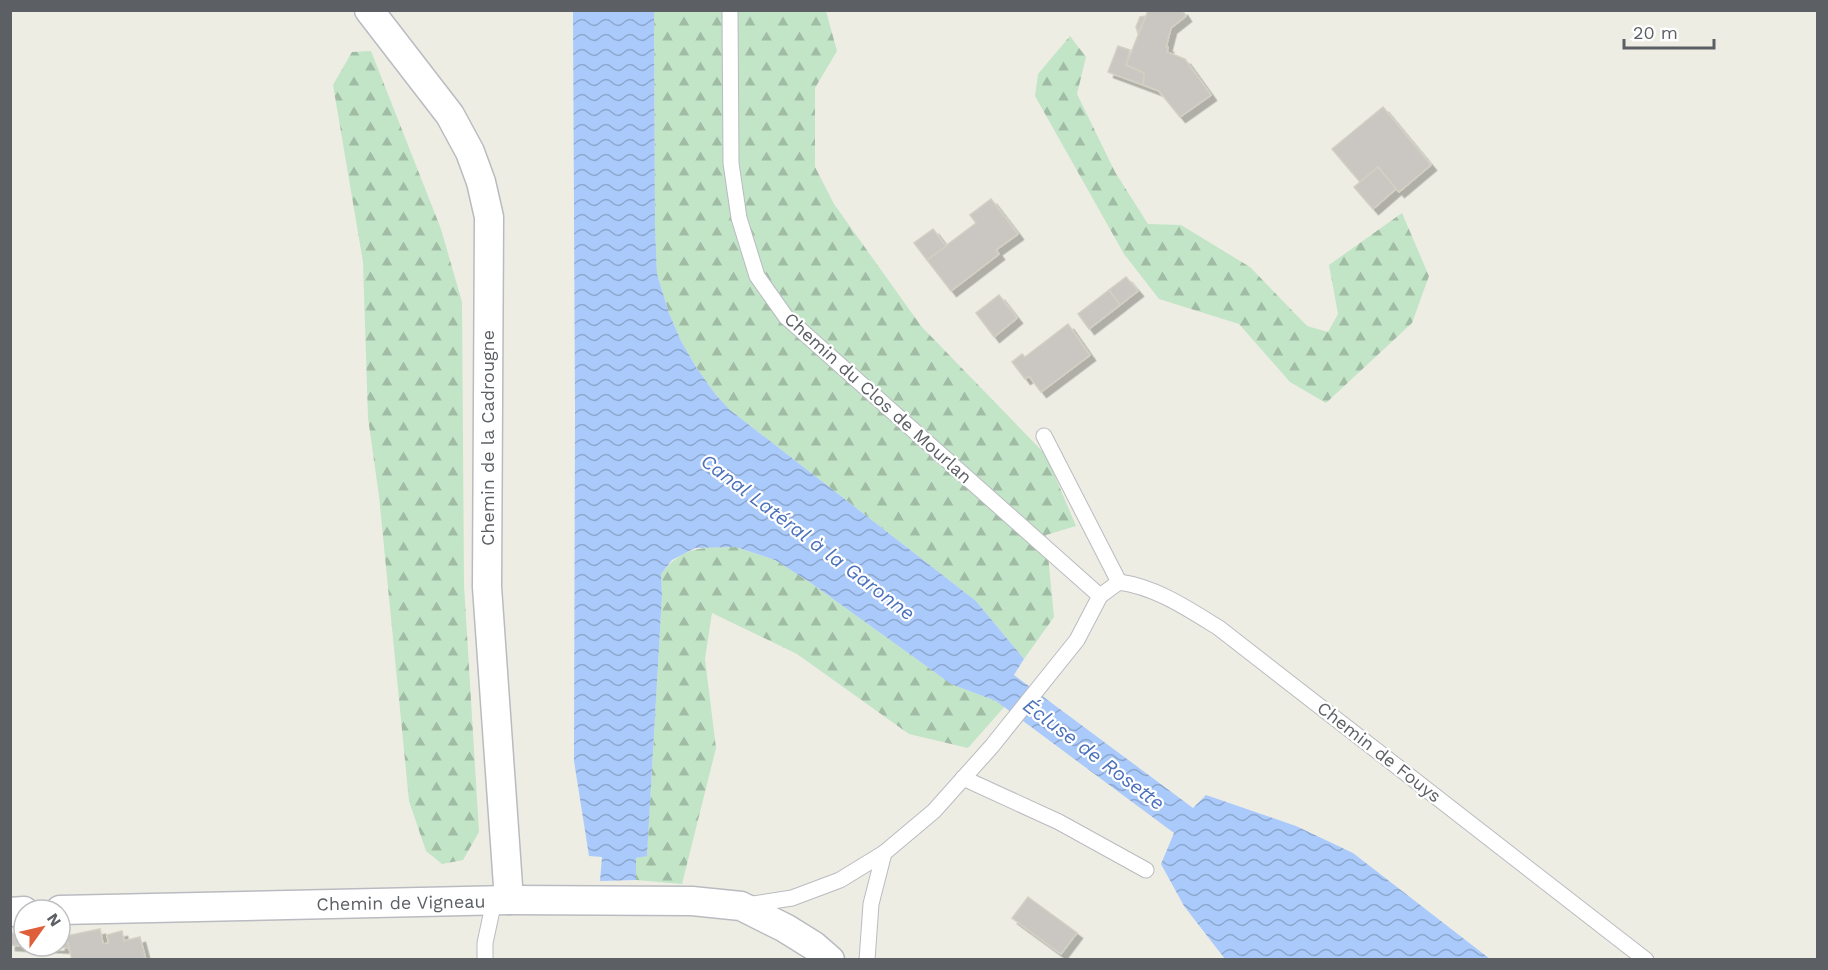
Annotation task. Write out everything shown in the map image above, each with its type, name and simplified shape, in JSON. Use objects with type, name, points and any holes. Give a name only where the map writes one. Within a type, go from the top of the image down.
[{"type":"street","name":"Chemin de la Cadrougne","points":[[369,10],[450,114],[474,162],[489,217],[487,587],[502,900]]},
{"type":"street","name":"Chemin de Vigneau","points":[[72,910],[502,900],[692,901],[741,906]]},
{"type":"street","points":[[741,906],[785,928],[814,946],[830,960]]},
{"type":"lane","name":"Chemin du Clos de Mourlan","points":[[730,10],[731,163],[739,218],[757,276],[786,317],[1100,596]]},
{"type":"lane","points":[[741,906],[792,898],[840,880],[884,853],[934,811],[992,746],[1077,640],[1100,596],[1119,582],[1044,436]]},
{"type":"lane","name":"Chemin de Fouys","points":[[1119,582],[1136,584],[1167,598],[1219,628],[1646,960]]},
{"type":"lane","points":[[963,778],[1059,822],[1146,870]]},
{"type":"lane","points":[[867,960],[872,904],[884,853]]},
{"type":"lane","points":[[485,960],[485,943],[502,900]]},
{"type":"green space","points":[[654,11],[826,11],[837,51],[815,88],[815,167],[834,204],[921,326],[1046,455],[1076,526],[1046,535],[1054,617],[1024,659],[976,601],[730,410],[696,367],[681,341],[669,313],[657,274]]},
{"type":"green space","points":[[1070,36],[1086,57],[1077,94],[1115,172],[1148,224],[1181,225],[1250,267],[1307,326],[1328,332],[1338,314],[1329,265],[1402,213],[1429,276],[1412,323],[1326,403],[1290,382],[1239,324],[1159,299],[1124,254],[1035,96],[1038,74]]},
{"type":"green space","points":[[371,51],[441,229],[462,302],[464,585],[479,832],[463,860],[442,864],[426,851],[409,801],[379,496],[368,418],[363,262],[333,85],[352,52]]},
{"type":"green space","points":[[736,547],[775,560],[811,583],[951,684],[1006,705],[968,748],[909,734],[797,654],[712,613],[705,659],[716,748],[682,884],[636,880],[636,858],[647,855],[662,595],[661,574],[678,558],[694,550]]},
{"type":"water","points":[[573,11],[654,11],[657,274],[669,313],[681,341],[696,367],[730,410],[976,601],[1024,659],[1014,675],[1193,808],[1206,795],[1296,826],[1353,853],[1490,959],[1225,959],[1184,906],[1161,864],[1174,833],[996,701],[951,684],[811,583],[775,560],[736,547],[695,548],[672,560],[661,574],[662,595],[647,856],[636,858],[636,880],[600,881],[602,857],[589,856],[574,761]]},
{"type":"building","points":[[1182,10],[1186,16],[1171,28],[1166,47],[1168,47],[1167,52],[1185,59],[1211,95],[1180,117],[1159,91],[1143,85],[1144,73],[1126,65],[1148,11]]},
{"type":"building","points":[[1146,16],[1138,33],[1136,27],[1140,17]]},
{"type":"building","points":[[1118,46],[1130,50],[1126,65],[1144,73],[1143,85],[1108,72]]},
{"type":"building","points":[[1383,107],[1431,165],[1399,192],[1378,167],[1360,182],[1332,149]]},
{"type":"building","points":[[1378,167],[1396,189],[1373,209],[1354,187]]},
{"type":"building","points":[[991,199],[1018,234],[996,250],[999,254],[951,291],[927,260],[976,223],[970,215]]},
{"type":"building","points":[[933,229],[946,246],[927,260],[914,243]]},
{"type":"building","points":[[1126,277],[1138,291],[1120,305],[1109,290]]},
{"type":"building","points":[[1109,290],[1120,305],[1089,329],[1078,314]]},
{"type":"building","points":[[999,295],[1017,318],[994,337],[976,313]]},
{"type":"building","points":[[1068,324],[1090,355],[1041,392],[1029,376],[1025,379],[1012,362],[1022,354],[1025,357]]},
{"type":"building","points":[[1028,897],[1077,933],[1061,954],[1012,918]]},
{"type":"building","points":[[100,929],[103,944],[109,943],[107,935],[122,931],[124,941],[140,937],[146,960],[72,960],[72,935]]},
{"type":"building","points":[[10,933],[12,933],[12,945],[10,945]]},
{"type":"water label","name":"Canal Latéral à la Garonne","points":[[808,537]]},
{"type":"water label","name":"Écluse de Rosette","points":[[1094,754]]}]
